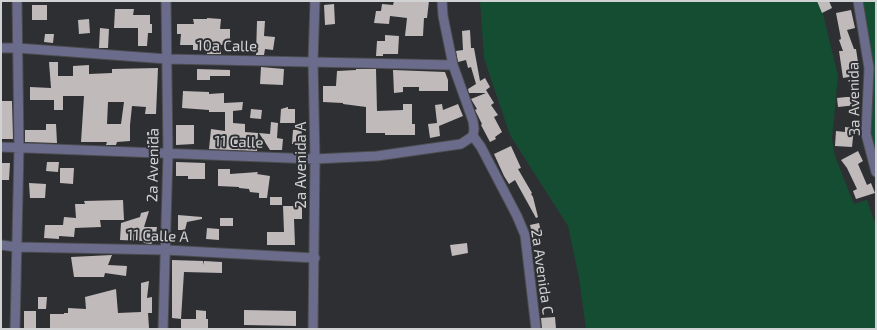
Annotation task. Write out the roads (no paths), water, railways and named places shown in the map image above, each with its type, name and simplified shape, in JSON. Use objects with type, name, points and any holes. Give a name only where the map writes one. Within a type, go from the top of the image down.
[{"type":"street","points":[[15,329],[19,148],[17,48],[18,1]]},
{"type":"street","name":"2a Avenida","points":[[163,329],[168,154],[166,1]]},
{"type":"street","name":"2a Avenida A","points":[[313,329],[315,159],[313,61],[315,1]]},
{"type":"street","points":[[442,1],[443,16],[453,65],[473,121],[473,136]]},
{"type":"street","name":"3a Avenida","points":[[858,1],[869,68],[866,134],[876,172]]},
{"type":"street","name":"10a Calle","points":[[1,48],[167,59],[453,65]]},
{"type":"street","name":"11 Calle","points":[[1,147],[315,159],[377,156],[444,148],[461,144],[473,136]]},
{"type":"street","name":"2a Avenida C","points":[[473,136],[481,147],[517,216],[525,236],[536,329]]},
{"type":"street","name":"11 Calle A","points":[[1,245],[166,250],[315,258]]}]
